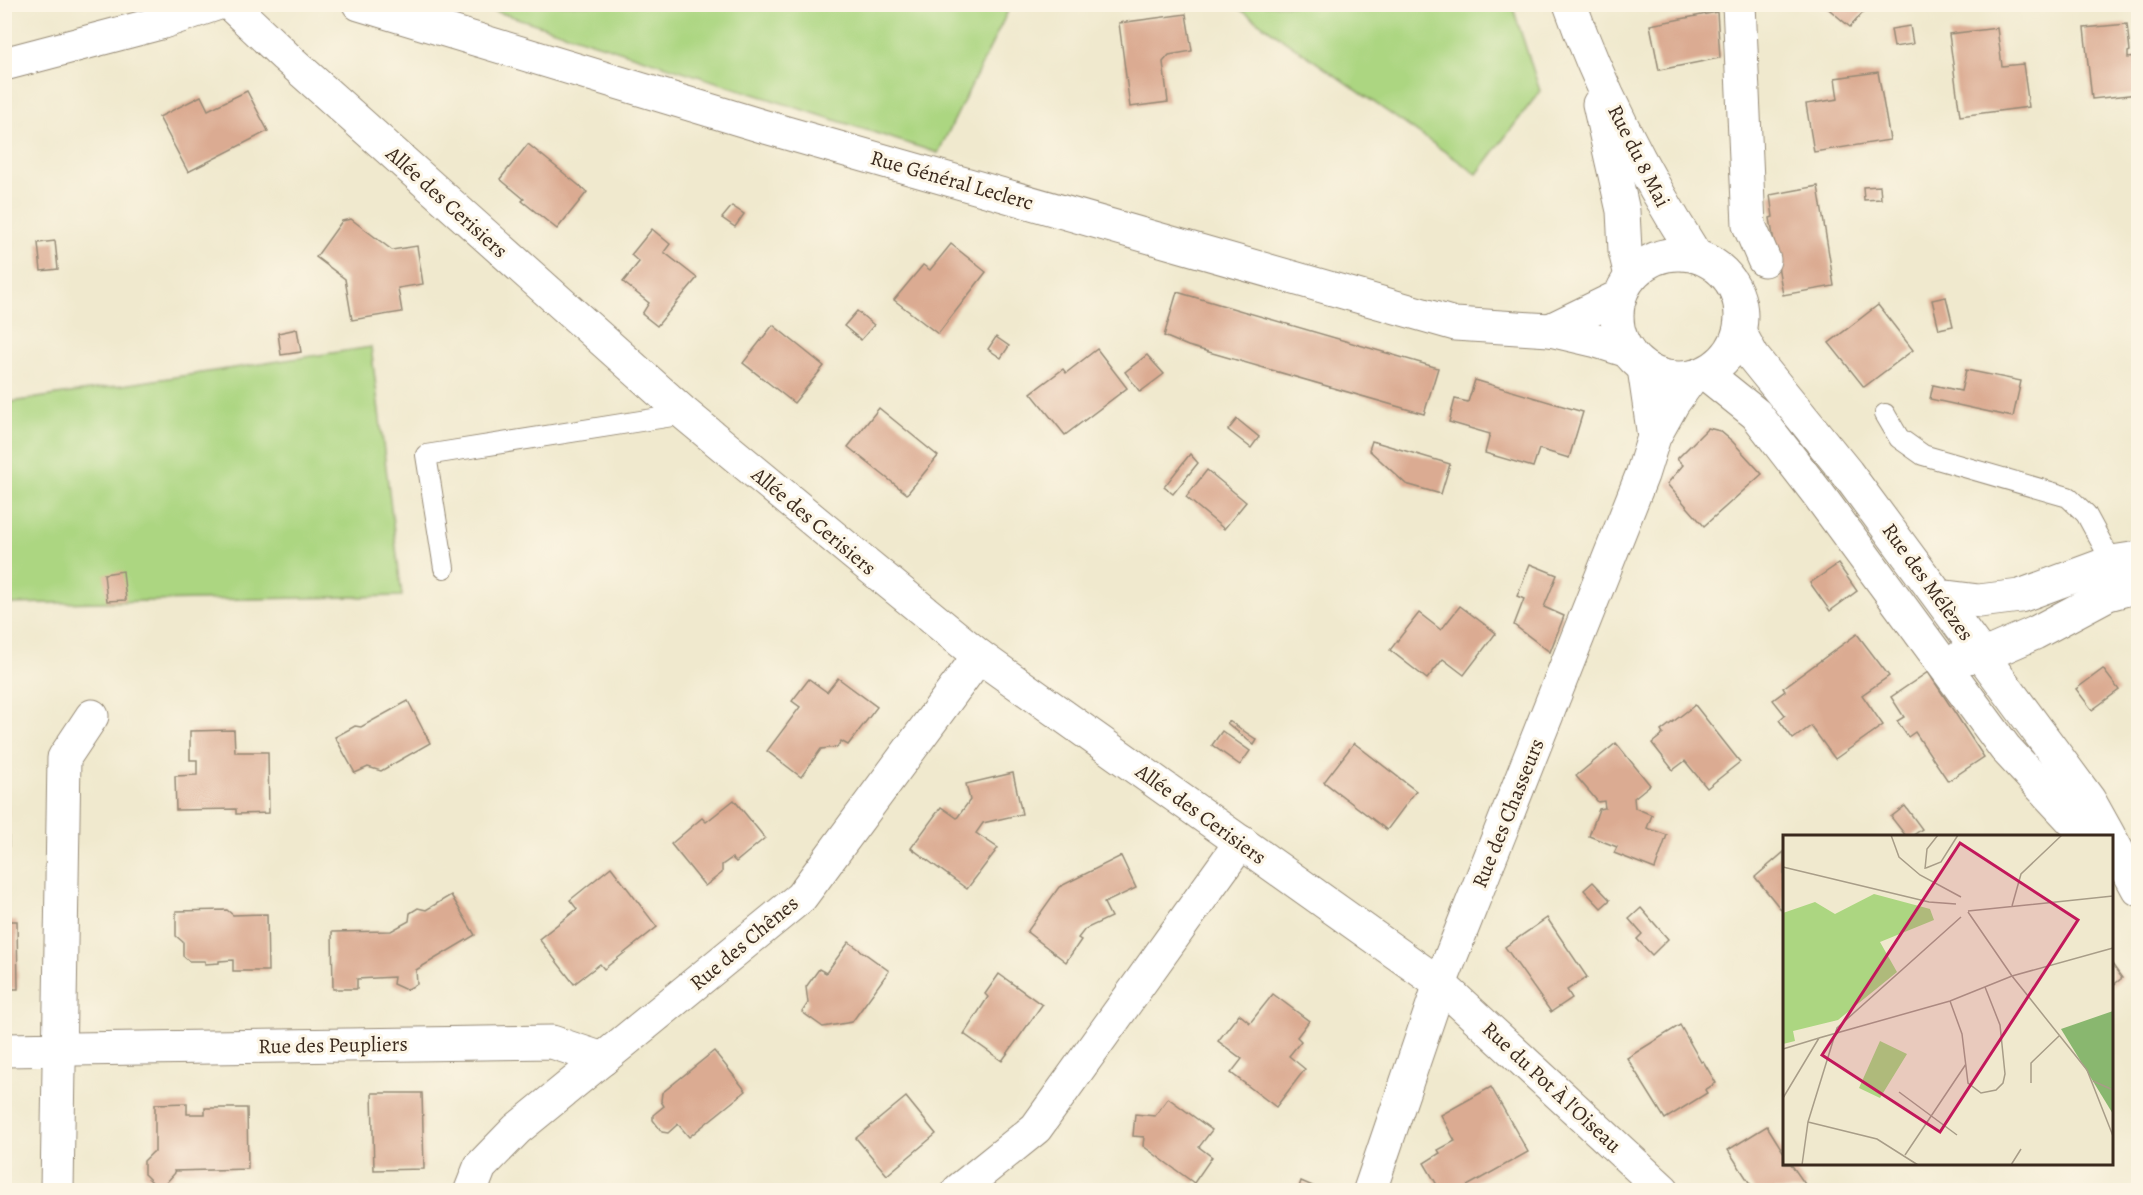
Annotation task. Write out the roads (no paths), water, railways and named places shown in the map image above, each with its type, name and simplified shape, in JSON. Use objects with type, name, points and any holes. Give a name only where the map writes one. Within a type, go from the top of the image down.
[{"type":"street","points":[[4,64],[160,23],[216,4]]},
{"type":"street","name":"Allée des Cerisiers","points":[[230,4],[285,56],[685,414],[979,656],[1440,984]]},
{"type":"street","name":"Rue Général Leclerc","points":[[359,4],[762,126],[1455,324],[1550,330],[1598,341],[1636,359]]},
{"type":"street","name":"Rue du 8 Mai","points":[[1570,4],[1587,53],[1623,211],[1625,286]]},
{"type":"street","points":[[1739,4],[1749,225],[1764,260]]},
{"type":"street","name":"Rue du 8 Mai","points":[[1587,53],[1660,199],[1696,256]]},
{"type":"street","points":[[1682,253],[1696,256],[1714,264],[1728,277],[1738,294],[1742,314],[1740,333],[1734,346],[1717,366],[1698,375],[1666,377],[1636,359],[1619,334],[1617,315],[1625,286],[1641,266],[1667,254],[1682,253]]},
{"type":"street","name":"Rue Général Leclerc","points":[[1550,330],[1625,286]]},
{"type":"street","name":"Rue des Mélèzes","points":[[1740,333],[1754,357],[1847,473],[2089,800],[2108,835]]},
{"type":"street","name":"Rue des Chasseurs","points":[[1636,359],[1654,437]]},
{"type":"street","name":"Rue des Mélèzes","points":[[1698,375],[1756,414],[2005,748],[2085,835]]},
{"type":"street","name":"Rue des Chasseurs","points":[[1370,1191],[1440,984],[1642,475],[1654,437],[1673,403],[1698,375]]},
{"type":"street","points":[[1939,596],[1979,601],[2020,596],[2126,560]]},
{"type":"street","points":[[1937,657],[1982,656],[2035,633],[2108,594],[2139,586]]},
{"type":"street","name":"Rue des Chênes","points":[[471,1191],[480,1167],[517,1128],[801,897],[979,656]]},
{"type":"street","points":[[57,1191],[64,758],[92,716]]},
{"type":"street","points":[[959,1191],[1036,1128],[1242,842]]},
{"type":"street","points":[[2113,843],[2139,889],[2113,862]]},
{"type":"street","name":"Rue du Pot À l'Oiseau","points":[[1440,984],[1663,1191]]},
{"type":"street","name":"Rue des Peupliers","points":[[4,1050],[552,1041],[603,1059]]},
{"type":"lane","points":[[444,568],[426,455],[685,414]]},
{"type":"lane","points":[[1886,414],[1899,438],[1923,455],[2068,497],[2126,560]]}]
